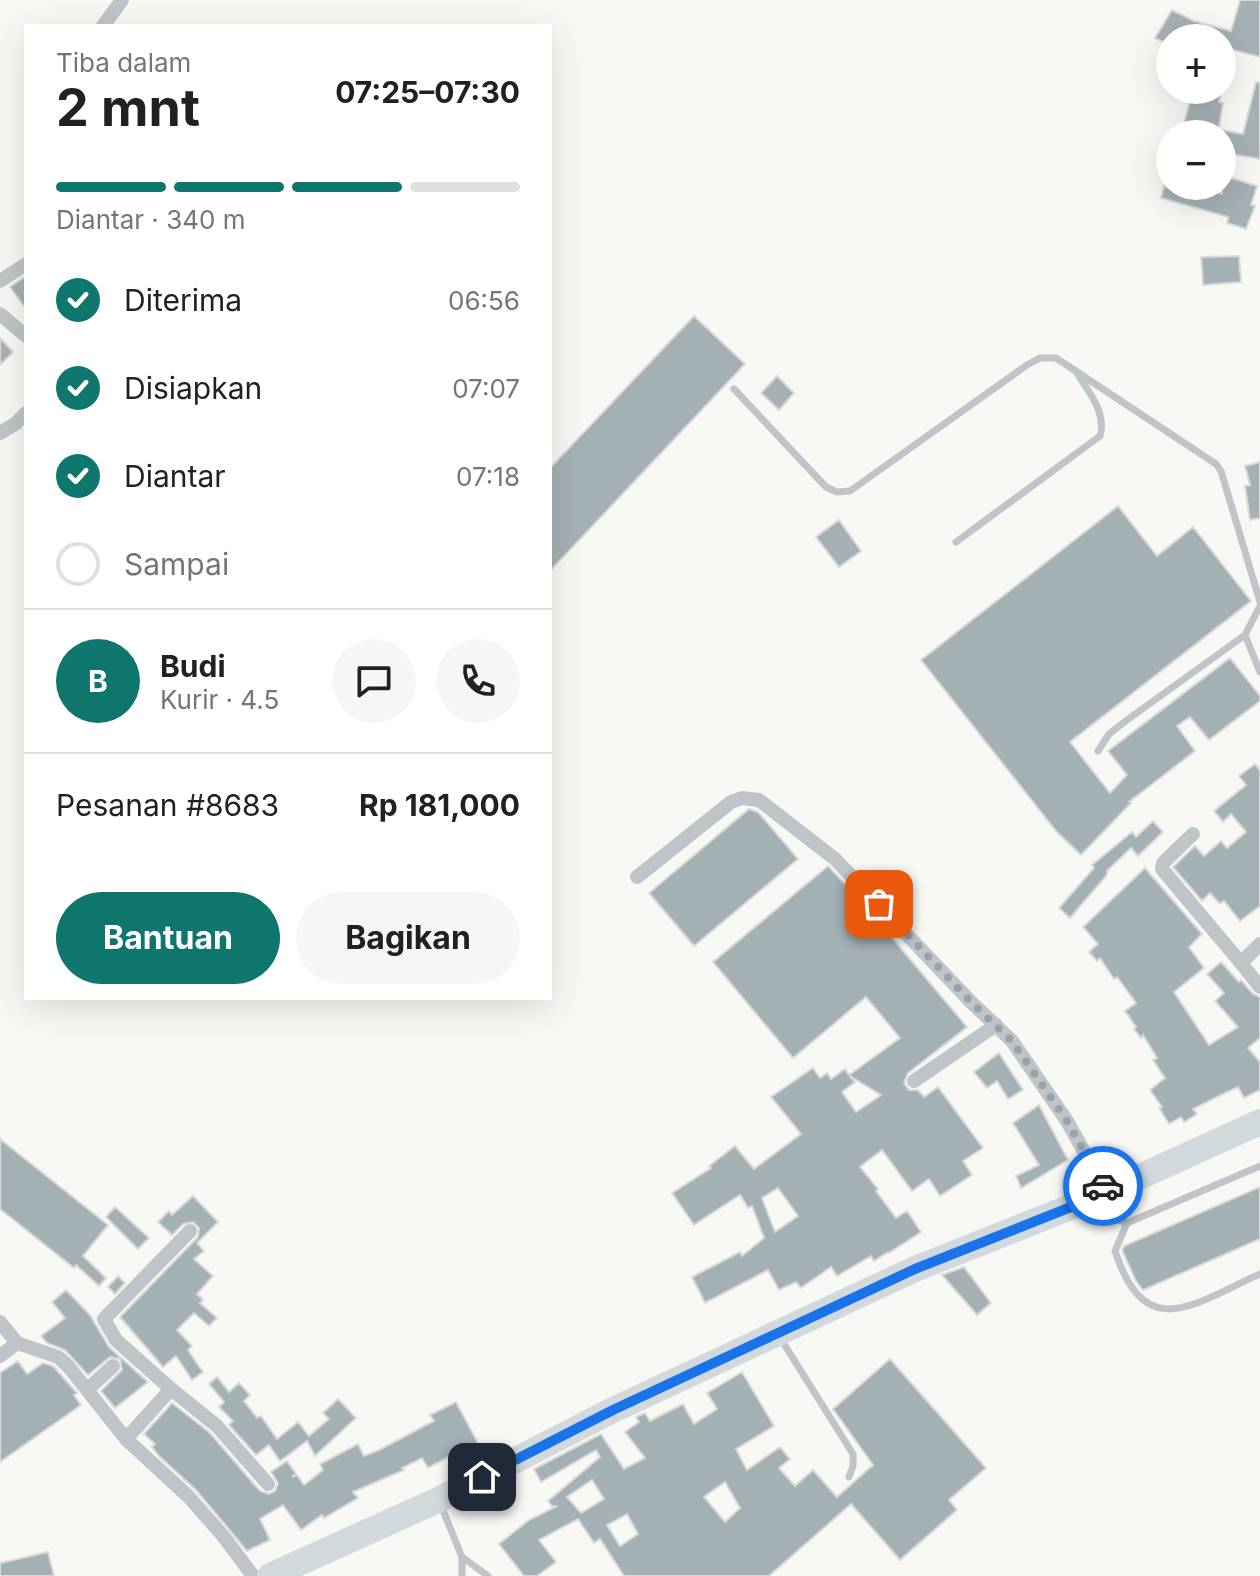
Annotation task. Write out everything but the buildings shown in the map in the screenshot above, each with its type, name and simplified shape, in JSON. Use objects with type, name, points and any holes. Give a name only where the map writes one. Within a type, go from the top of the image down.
[{"type":"highway","points":[[270,1576],[438,1500],[613,1410],[964,1247],[1099,1195],[1260,1122]]},
{"type":"street","points":[[104,24],[122,0]]},
{"type":"street","points":[[0,281],[24,265]]},
{"type":"street","points":[[0,314],[24,334]]},
{"type":"street","points":[[0,433],[24,415]]},
{"type":"street","points":[[637,877],[731,802],[742,798],[759,800],[835,859],[1012,1041],[1067,1121],[1099,1195]]},
{"type":"street","points":[[1193,834],[1163,863],[1162,869],[1260,987]]},
{"type":"street","points":[[1241,963],[1260,944]]},
{"type":"street","points":[[914,1081],[996,1025]]},
{"type":"street","points":[[190,1231],[104,1319],[116,1340],[217,1426],[268,1484]]},
{"type":"street","points":[[0,1322],[17,1343],[58,1357],[88,1389],[126,1439],[189,1497],[253,1576]]},
{"type":"street","points":[[0,1356],[17,1343]]},
{"type":"street","points":[[88,1389],[113,1366]]},
{"type":"street","points":[[126,1439],[171,1389]]},
{"type":"lane","points":[[734,389],[826,487],[837,492],[850,491],[1040,358],[1056,358],[1075,369],[1216,464],[1221,471],[1260,604],[1257,617],[1245,635],[1109,734],[1098,751]]},
{"type":"lane","points":[[956,542],[1100,436],[1103,426],[1100,410],[1075,369]]},
{"type":"lane","points":[[1245,635],[1260,672]]},
{"type":"lane","points":[[1099,1195],[1112,1218],[1127,1223],[1260,1166]]},
{"type":"lane","points":[[1127,1223],[1115,1251],[1123,1276],[1139,1300],[1160,1311],[1183,1308],[1260,1274]]},
{"type":"lane","points":[[778,1334],[853,1454],[849,1477]]},
{"type":"lane","points":[[438,1500],[462,1557],[462,1576]]},
{"type":"lane","points":[[462,1557],[488,1576]]},
{"type":"way so far","points":[[879,904],[1025,1057],[1067,1121],[1103,1186]]},
{"type":"route","points":[[482,1477],[613,1410],[915,1269],[1091,1199],[1106,1191],[1103,1186]]}]
